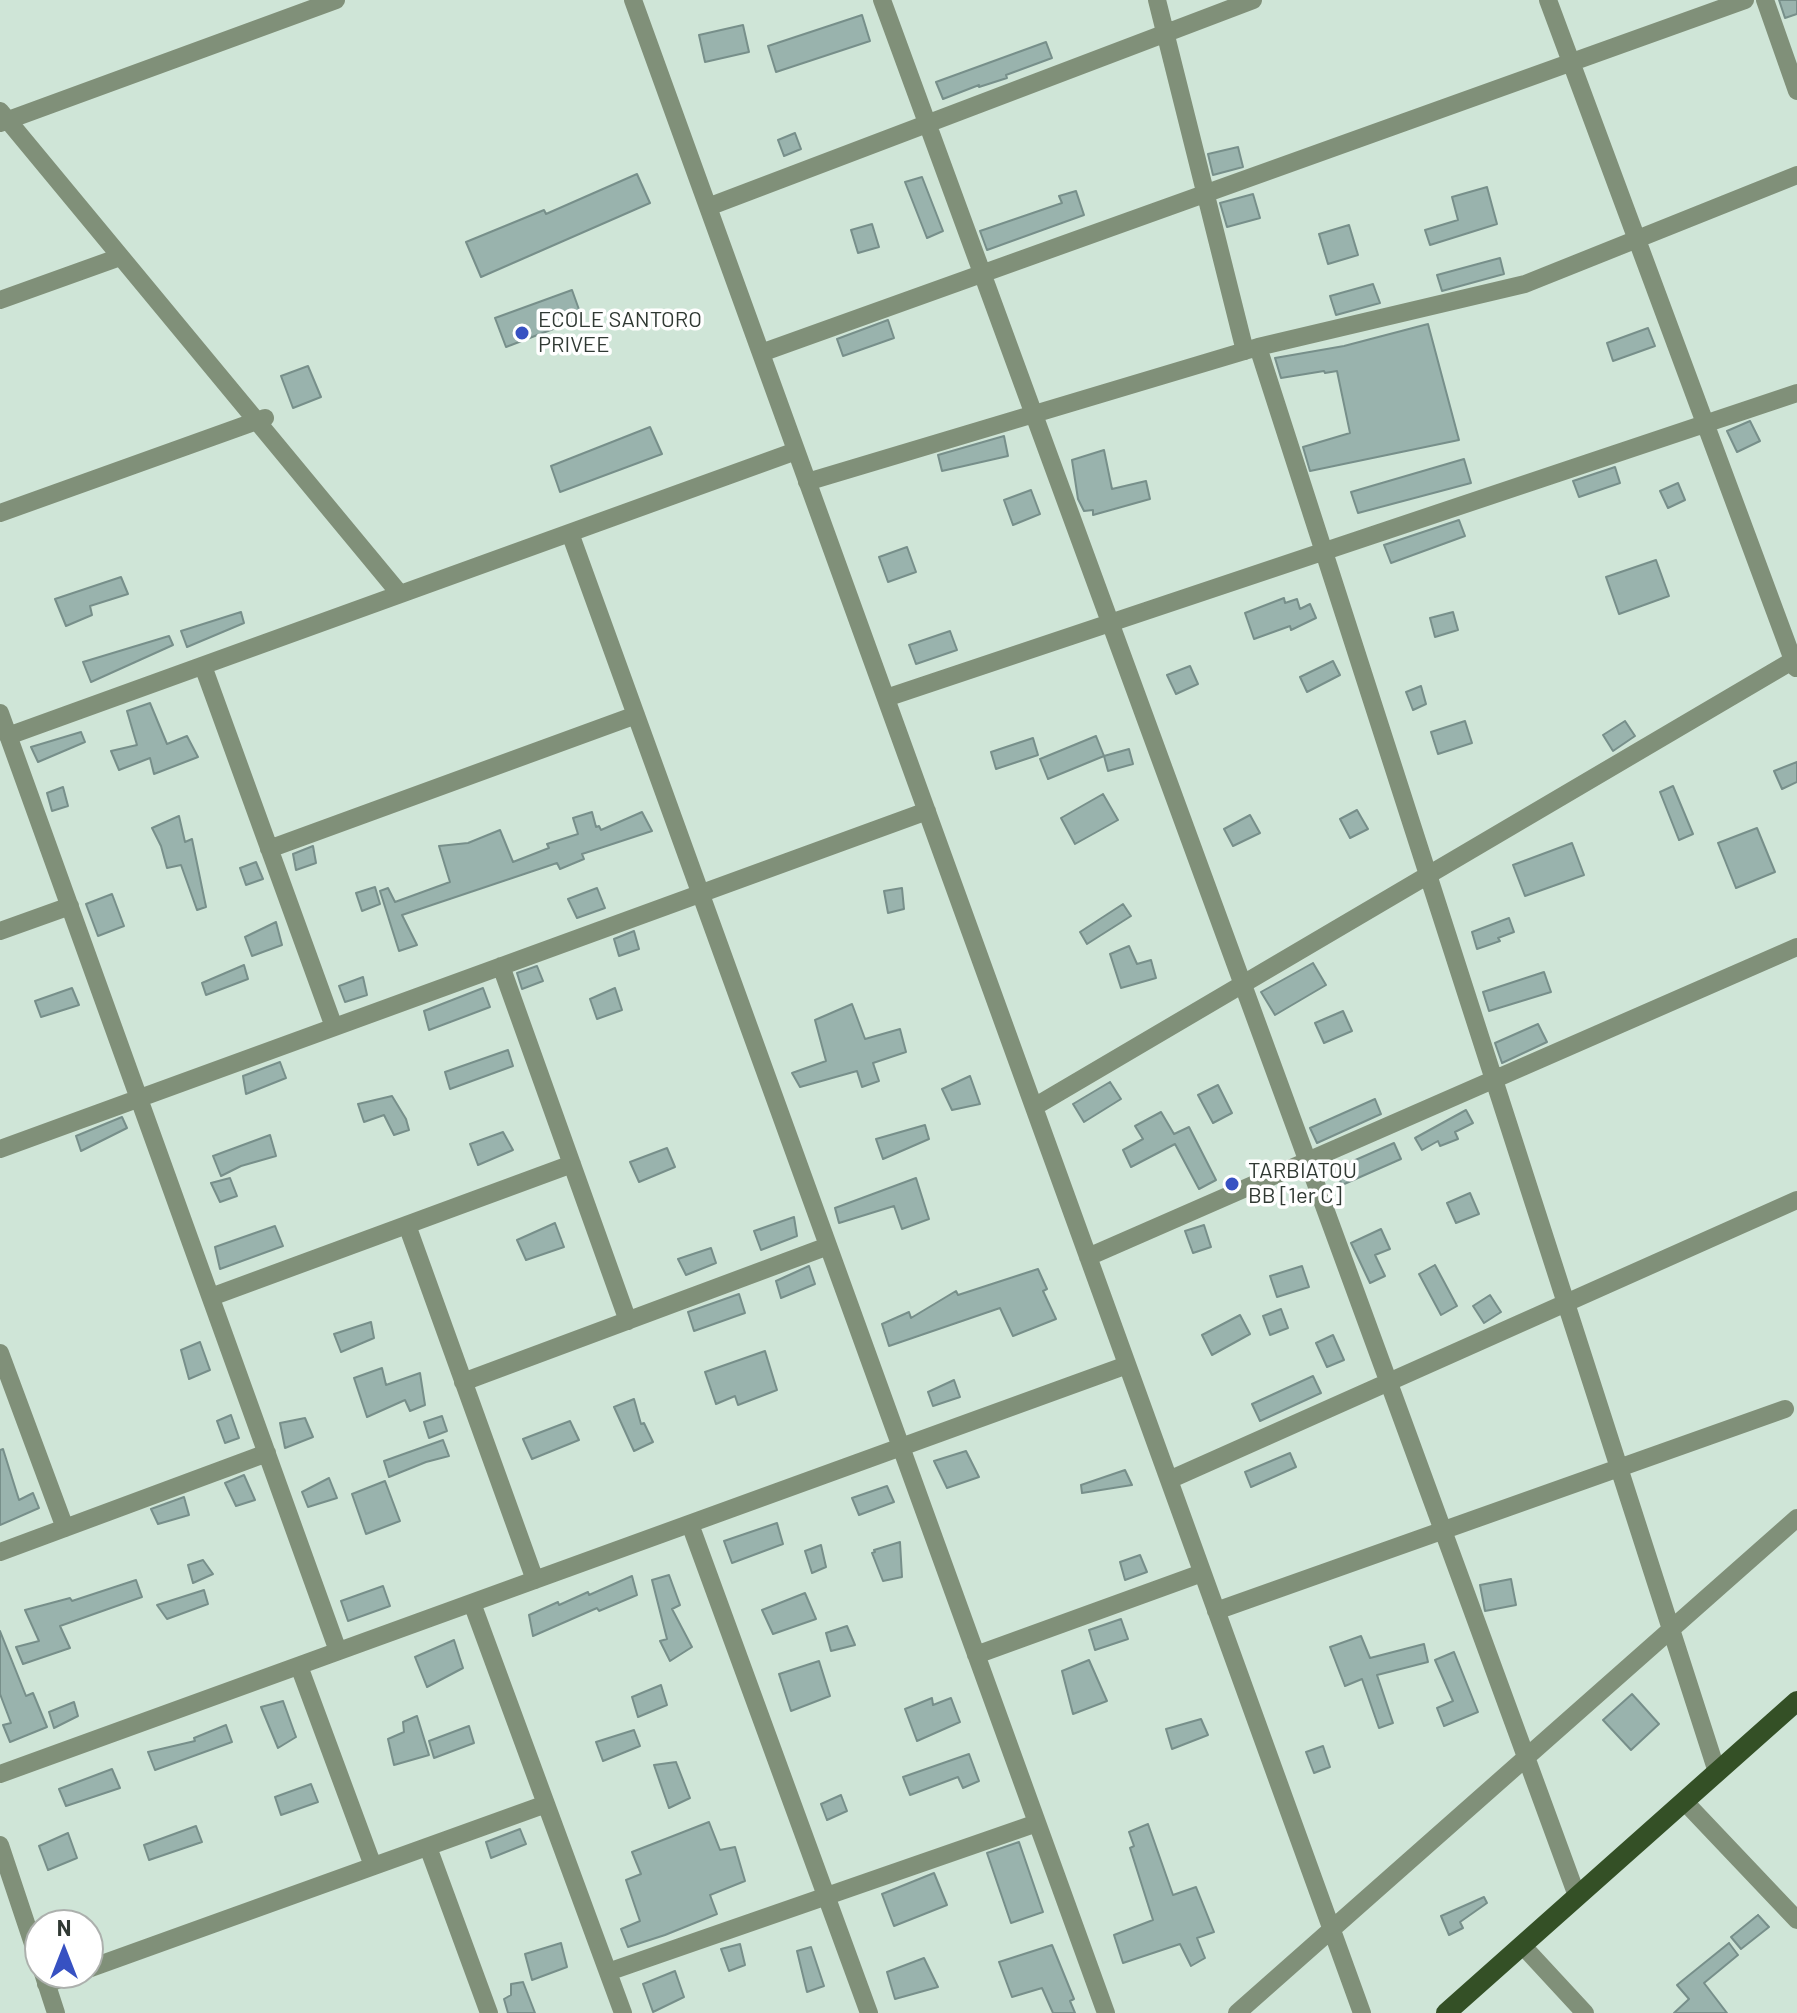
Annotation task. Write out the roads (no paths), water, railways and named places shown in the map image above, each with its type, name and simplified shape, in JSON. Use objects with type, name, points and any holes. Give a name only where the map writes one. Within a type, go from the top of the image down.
[{"type":"main road","points":[[1446,2013],[1797,1701]]},
{"type":"street","points":[[336,0],[3,119],[260,420],[400,594]]},
{"type":"street","points":[[633,0],[1362,2013]]},
{"type":"street","points":[[882,0],[1577,1896]]},
{"type":"street","points":[[1157,0],[1205,194],[1251,349],[1323,551],[1717,1772]]},
{"type":"street","points":[[708,207],[1253,0]]},
{"type":"street","points":[[1034,1107],[1796,663],[1548,0]]},
{"type":"street","points":[[761,353],[1745,0]]},
{"type":"street","points":[[1765,0],[1797,91]]},
{"type":"street","points":[[807,482],[1251,349],[1525,284],[1797,175]]},
{"type":"street","points":[[0,300],[120,257]]},
{"type":"street","points":[[886,698],[1797,393]]},
{"type":"street","points":[[0,513],[260,420]]},
{"type":"street","points":[[8,736],[796,451]]},
{"type":"street","points":[[570,533],[1106,2013]]},
{"type":"street","points":[[203,666],[334,1027]]},
{"type":"street","points":[[0,713],[338,1651]]},
{"type":"street","points":[[269,849],[636,715]]},
{"type":"street","points":[[0,1149],[927,811]]},
{"type":"street","points":[[0,931],[70,906]]},
{"type":"street","points":[[1088,1257],[1797,947]]},
{"type":"street","points":[[501,966],[628,1321]]},
{"type":"street","points":[[211,1297],[572,1164]]},
{"type":"street","points":[[1169,1480],[1797,1200]]},
{"type":"street","points":[[407,1225],[535,1580]]},
{"type":"street","points":[[463,1382],[828,1246]]},
{"type":"street","points":[[2,1363],[65,1528]]},
{"type":"street","points":[[0,1774],[1127,1365]]},
{"type":"street","points":[[1216,1611],[1785,1409]]},
{"type":"street","points":[[0,1552],[267,1453]]},
{"type":"street","points":[[1237,2013],[1797,1518]]},
{"type":"street","points":[[690,1524],[869,2013]]},
{"type":"street","points":[[976,1655],[1202,1573]]},
{"type":"street","points":[[472,1603],[623,2013]]},
{"type":"street","points":[[299,1666],[373,1866]]},
{"type":"street","points":[[1684,1801],[1797,1920]]},
{"type":"street","points":[[104,1963],[546,1804]]},
{"type":"street","points":[[608,1972],[1037,1823]]},
{"type":"street","points":[[0,1845],[24,1917]]},
{"type":"street","points":[[428,1847],[489,2013]]},
{"type":"street","points":[[1522,1945],[1585,2013]]},
{"type":"street","points":[[48,1989],[56,2013]]},
{"type":"place","name":"ECOLE SANTORO PRIVEE","points":[[522,333]]},
{"type":"place","name":"TARBIATOU BB [1er C]","points":[[1232,1184]]}]
